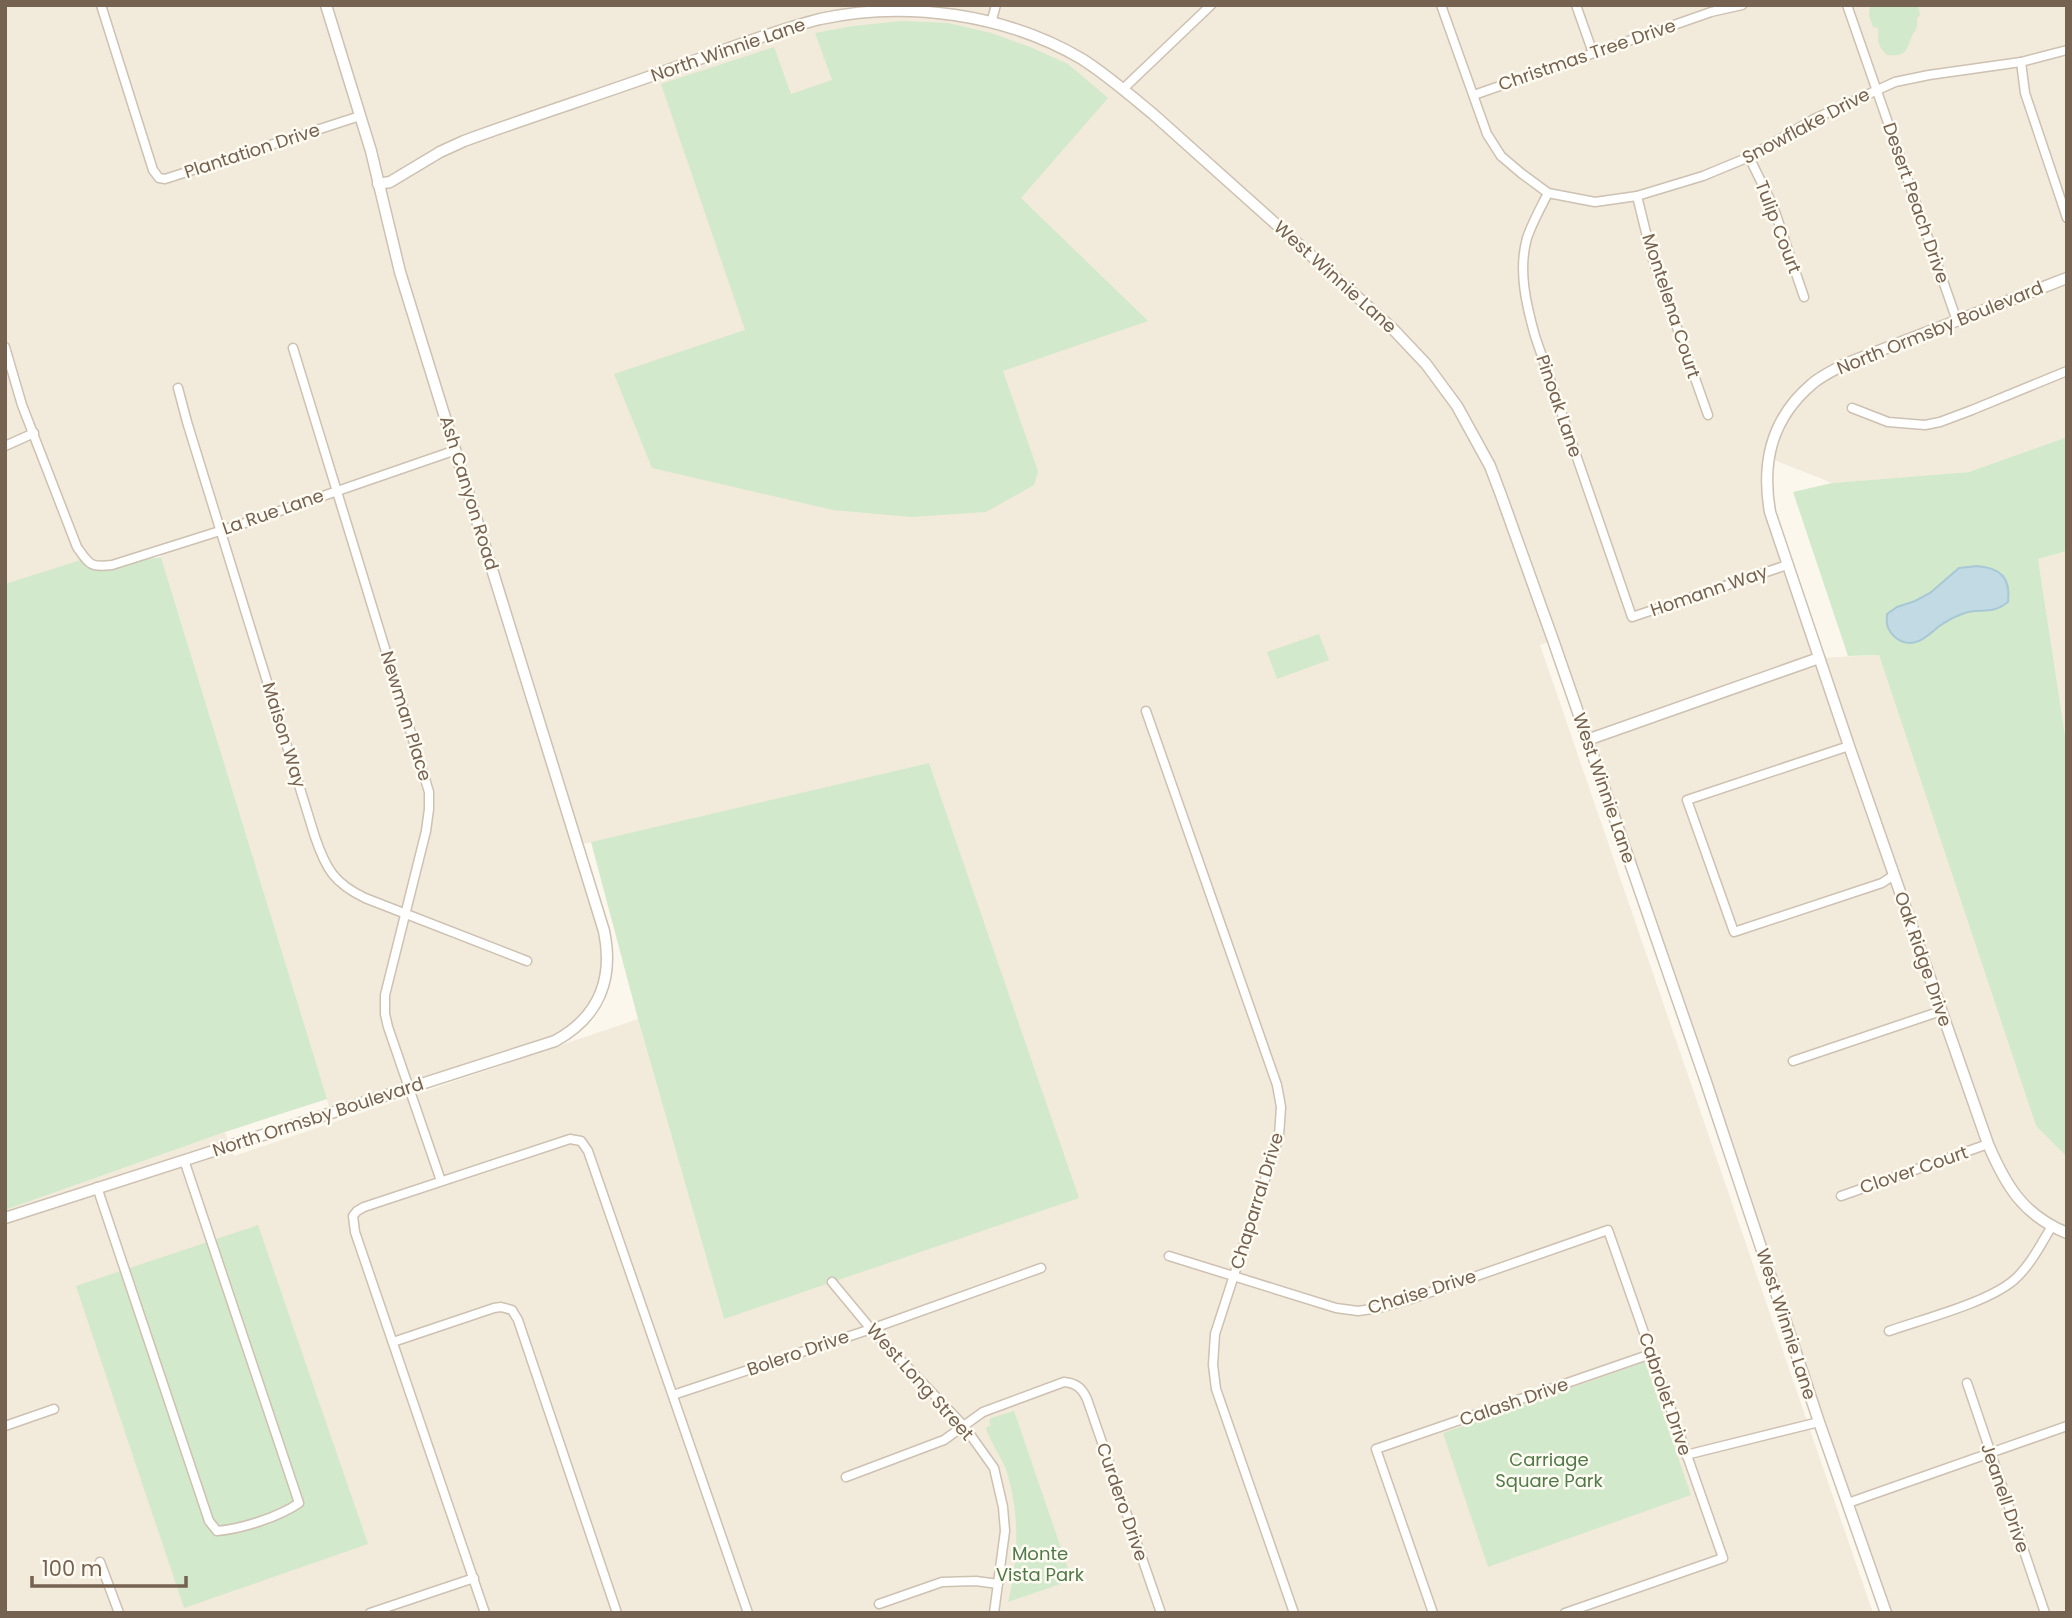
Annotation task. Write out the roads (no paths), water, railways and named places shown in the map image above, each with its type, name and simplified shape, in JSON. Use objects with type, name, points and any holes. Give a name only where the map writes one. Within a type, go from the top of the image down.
[{"type":"street","name":"Plantation Drive","points":[[101,5],[153,170],[159,178],[165,179],[216,164],[360,116]]},
{"type":"street","name":"Ash Canyon Road","points":[[326,5],[360,116],[400,271],[604,932],[608,951],[605,981]]},
{"type":"street","points":[[991,23],[996,5]]},
{"type":"street","points":[[1123,89],[1211,5]]},
{"type":"street","points":[[1441,5],[1487,134],[1501,156],[1548,193]]},
{"type":"street","points":[[1576,5],[1593,53]]},
{"type":"street","name":"Christmas Tree Drive","points":[[1474,95],[1710,9],[1742,5]]},
{"type":"street","name":"Desert Peach Drive","points":[[1847,5],[1957,321]]},
{"type":"street","name":"North Winnie Lane","points":[[378,184],[390,182],[464,141],[753,40],[821,19],[867,12],[910,10],[944,13],[1021,31],[1083,60],[1123,89]]},
{"type":"street","name":"Snowflake Drive","points":[[1548,193],[1595,202],[1637,196],[1703,176],[1749,157],[1814,119],[1895,82],[2021,62],[2067,50]]},
{"type":"street","points":[[2021,62],[2025,93],[2067,218]]},
{"type":"street","name":"West Winnie Lane","points":[[1123,89],[1392,328],[1426,363],[1457,406],[1490,466],[1705,1079],[1819,1422],[1886,1613]]},
{"type":"street","name":"Tulip Court","points":[[1749,157],[1773,206],[1804,297]]},
{"type":"street","name":"Pinoak Lane","points":[[1548,193],[1528,236],[1523,257],[1527,304],[1535,336],[1632,617]]},
{"type":"street","name":"Montelena Court","points":[[1637,196],[1652,257],[1708,415]]},
{"type":"street","name":"North Ormsby Boulevard","points":[[1819,658],[1770,512],[1766,492],[1768,457],[1782,418],[1813,383],[1845,364],[2067,278]]},
{"type":"street","points":[[5,347],[34,433],[5,446]]},
{"type":"street","name":"Newman Place","points":[[293,348],[429,792],[426,831],[385,995],[385,1014],[441,1181]]},
{"type":"street","points":[[1853,408],[1888,422],[1925,425],[1940,422],[2067,371]]},
{"type":"street","name":"Maison Way","points":[[178,388],[323,859],[331,873],[349,890],[527,961]]},
{"type":"street","name":"La Rue Lane","points":[[34,433],[77,547],[89,564],[97,567],[112,565],[220,530],[456,450]]},
{"type":"street","name":"Homann Way","points":[[1632,617],[1787,565]]},
{"type":"street","points":[[1587,740],[1819,658]]},
{"type":"street","name":"Oak Ridge Drive","points":[[1819,658],[1987,1144],[2001,1175],[2012,1191],[2035,1215],[2067,1233]]},
{"type":"street","name":"Chaparral Drive","points":[[1146,711],[1276,1085],[1281,1107],[1279,1136],[1215,1334],[1213,1365],[1216,1389],[1294,1613]]},
{"type":"street","points":[[1849,746],[1687,800],[1734,932],[1882,883],[1894,875]]},
{"type":"street","name":"North Ormsby Boulevard","points":[[5,1218],[555,1041],[587,1016],[605,981]]},
{"type":"street","points":[[1793,1061],[1941,1011]]},
{"type":"street","points":[[485,1613],[355,1232],[353,1216],[364,1207],[564,1139],[581,1141],[588,1152],[748,1613]]},
{"type":"street","name":"Clover Court","points":[[1841,1196],[1987,1144]]},
{"type":"street","points":[[97,1187],[209,1521],[217,1531],[229,1530],[288,1511],[299,1503],[184,1160]]},
{"type":"street","points":[[1889,1331],[1986,1297],[2014,1279],[2052,1226]]},
{"type":"street","name":"Chaise Drive","points":[[1169,1256],[1323,1306],[1358,1311],[1411,1299],[1608,1230]]},
{"type":"street","name":"Cabrolet Drive","points":[[1565,1613],[1723,1558],[1608,1230]]},
{"type":"street","name":"Bolero Drive","points":[[673,1395],[871,1329],[1041,1268]]},
{"type":"street","name":"West Long Street","points":[[832,1282],[871,1329],[964,1426],[994,1468],[1003,1507],[1005,1531],[994,1613]]},
{"type":"street","points":[[393,1342],[494,1308],[512,1310],[518,1320],[617,1613]]},
{"type":"street","name":"Calash Drive","points":[[1433,1613],[1376,1449],[1651,1354]]},
{"type":"street","name":"Curdero Drive","points":[[964,1426],[983,1412],[1065,1382],[1074,1383],[1083,1390],[1161,1613]]},
{"type":"street","name":"Jeanell Drive","points":[[1966,1383],[2045,1613]]},
{"type":"street","points":[[5,1426],[54,1409]]},
{"type":"street","points":[[1686,1455],[1819,1422]]},
{"type":"street","points":[[846,1477],[944,1440],[964,1426]]},
{"type":"street","points":[[1848,1503],[2067,1426]]},
{"type":"street","points":[[100,1562],[119,1613]]},
{"type":"street","points":[[370,1613],[474,1578]]},
{"type":"street","points":[[879,1604],[942,1582],[976,1581],[998,1584]]},
{"type":"water","points":[[1977,566],[1992,569],[2003,576],[2008,587],[2008,602],[1995,609],[1959,615],[1913,643],[1896,638],[1891,632],[1887,624],[1887,614],[1930,593],[1959,568]]},
{"type":"park label","name":"Carriage Square Park","points":[[1549,1470]]},
{"type":"park label","name":"Monte Vista Park","points":[[1040,1564]]}]
